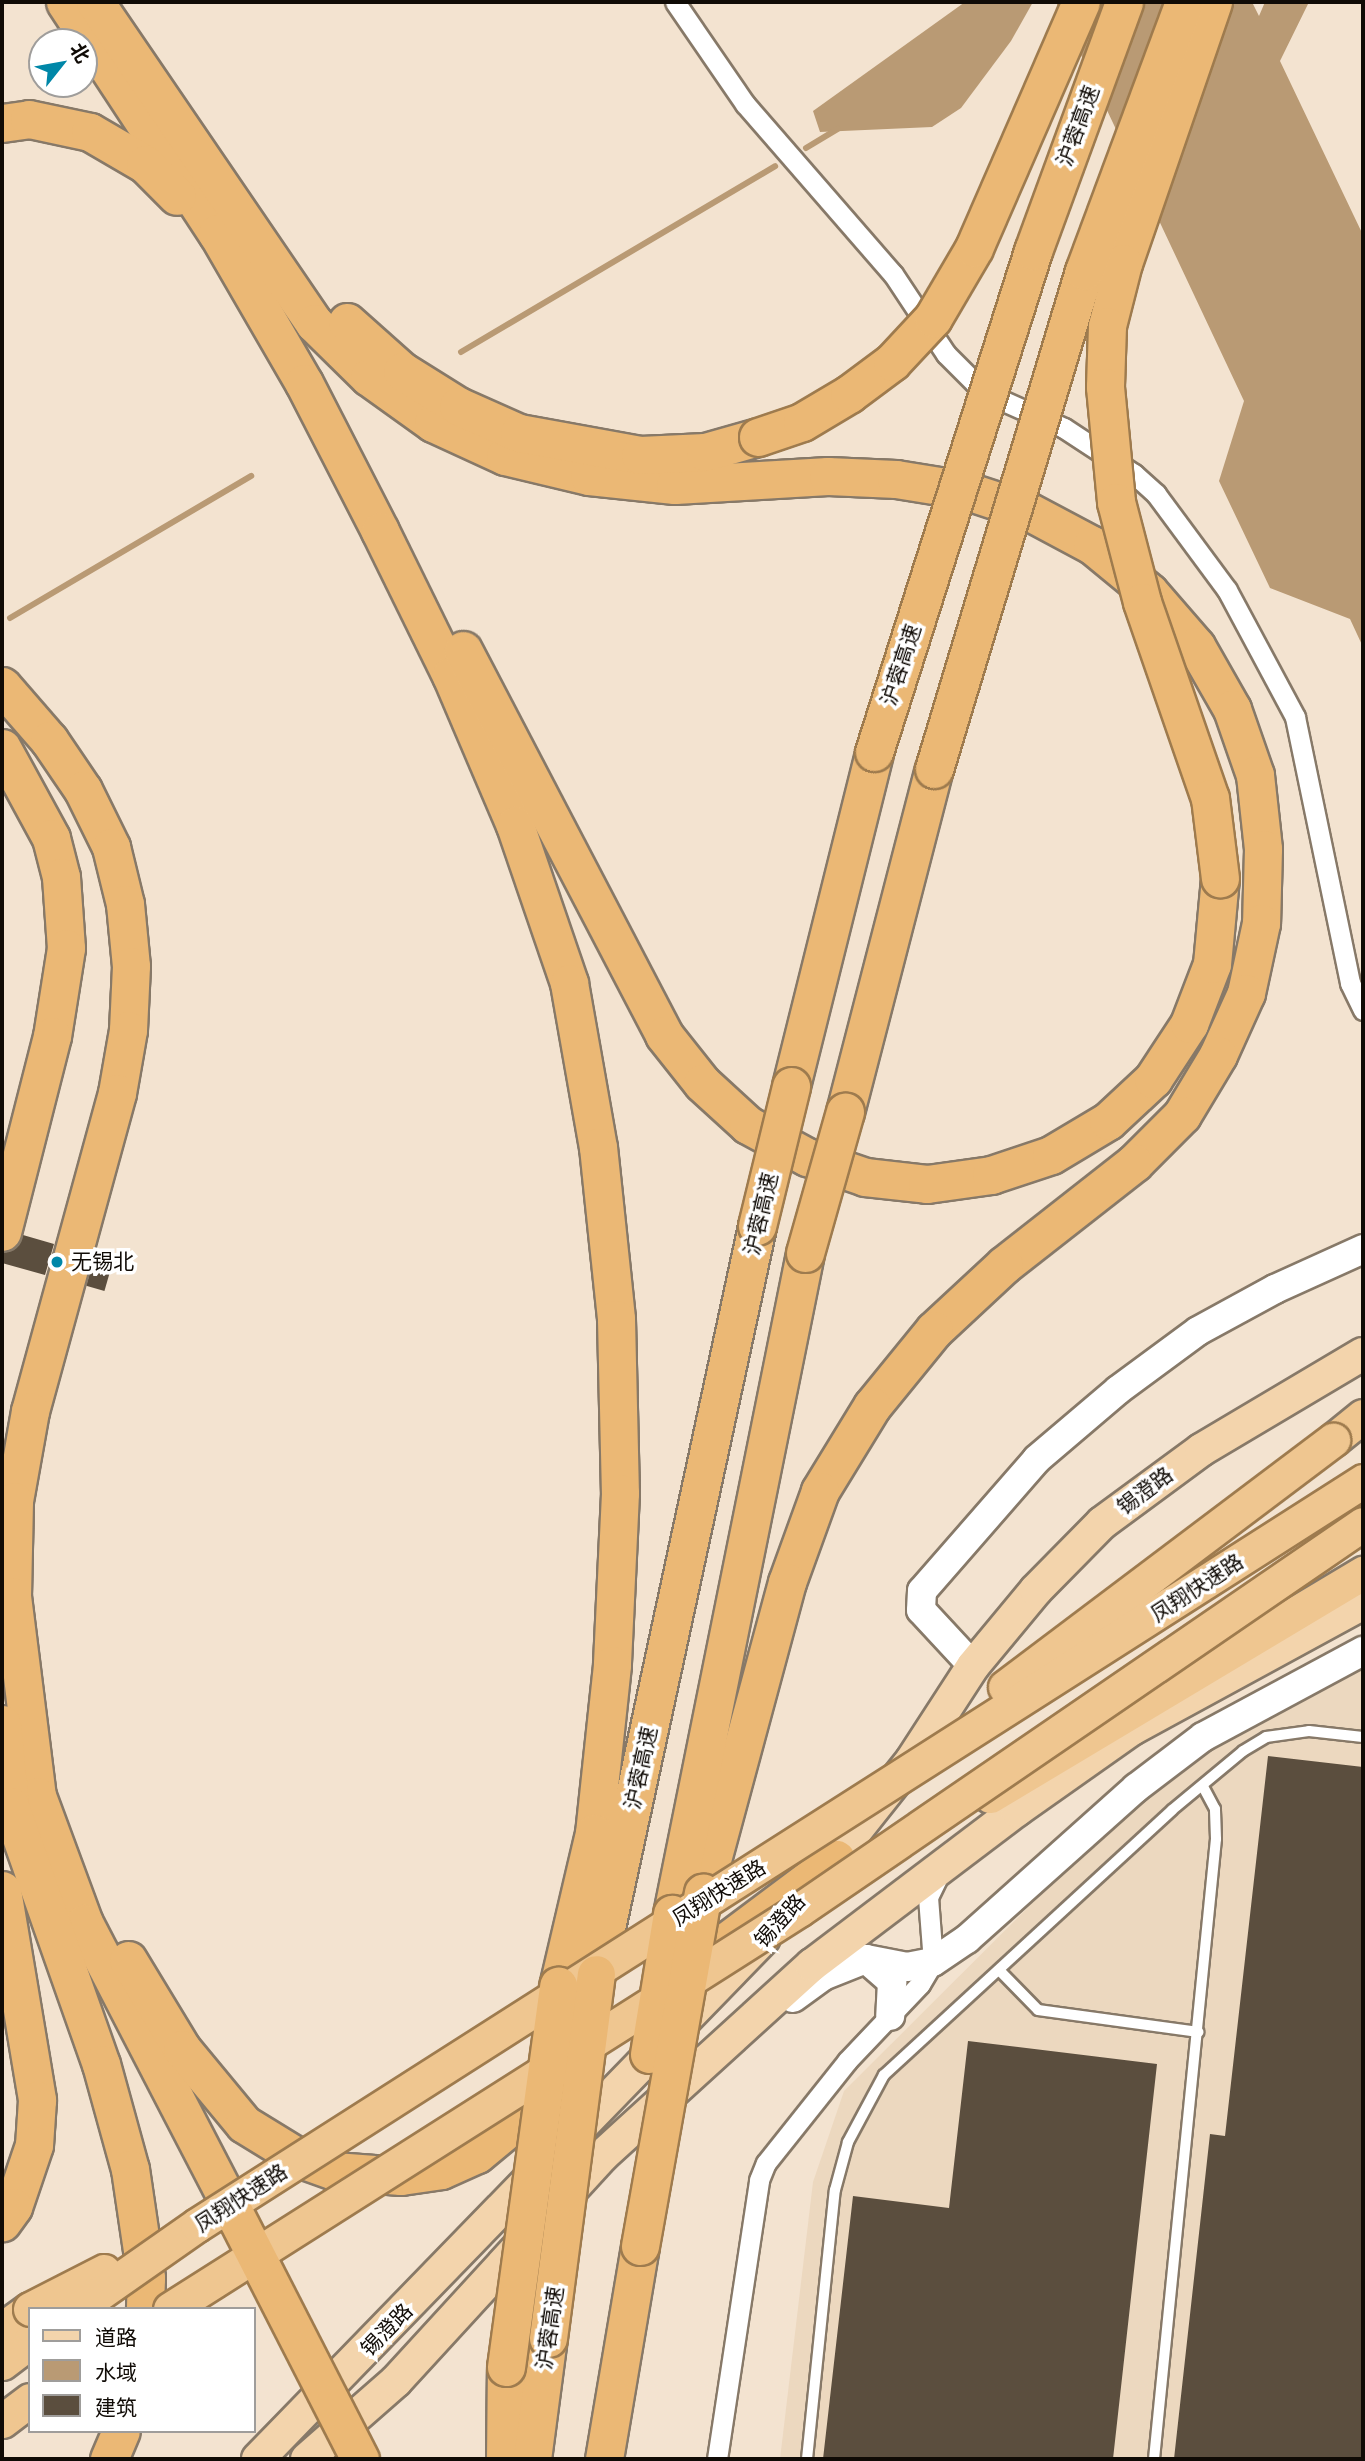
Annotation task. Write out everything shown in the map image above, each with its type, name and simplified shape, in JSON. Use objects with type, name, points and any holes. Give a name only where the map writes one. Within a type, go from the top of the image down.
[{"type":"highway","points":[[65,2],[217,233],[304,383],[451,675],[515,825],[569,983],[598,1147],[616,1319],[620,1493],[613,1638],[594,1833],[558,1986],[506,2367],[505,2459]]},
{"type":"highway","points":[[95,2],[314,323],[369,377],[433,423],[505,456],[589,476],[675,485],[828,476],[896,480],[964,490],[1028,511],[1101,553],[1149,592],[1196,646],[1231,709],[1255,775],[1263,849],[1261,923],[1246,993],[1218,1055],[1182,1115],[1134,1163],[1004,1265],[934,1330],[865,1417],[820,1491],[787,1582],[704,1893],[629,2247],[592,2459]]},
{"type":"highway","points":[[190,140],[353,328],[402,371],[458,407],[519,433],[611,452],[705,452],[802,422],[849,394],[892,362],[933,318],[974,247],[1081,2]]},
{"type":"highway","name":"沪蓉高速","points":[[532,2459],[596,1974],[757,1226],[874,752],[1032,251],[1124,2]]},
{"type":"highway","points":[[604,2459],[672,1914],[805,1253],[845,1112],[934,769],[1084,271],[1184,2]]},
{"type":"highway","points":[[2,123],[29,119],[70,127],[118,146],[145,164],[193,215],[396,526],[558,826],[632,981],[664,1035],[702,1083],[748,1125],[807,1157],[865,1177],[927,1184],[991,1175],[1051,1155],[1108,1121],[1153,1079],[1189,1024],[1212,964],[1220,878],[1210,798],[1142,602],[1116,502],[1105,387],[1107,326],[1123,263],[1213,2]]},
{"type":"highway","points":[[3,687],[49,740],[83,790],[111,847],[125,904],[131,967],[128,1030],[117,1093],[30,1411],[14,1501],[12,1596],[22,1693],[53,1788],[79,1927],[115,2006],[130,2169],[146,2278],[145,2307]]},
{"type":"highway","points":[[2,1232],[52,1036],[66,948],[61,877],[51,838],[4,754]]},
{"type":"highway","points":[[786,1851],[1363,1416]]},
{"type":"highway","name":"凤翔快速路","points":[[80,2307],[214,2217],[1363,1481]]},
{"type":"highway","name":"凤翔快速路","points":[[173,2307],[799,1910],[1363,1524]]},
{"type":"highway","points":[[799,1910],[1363,1573]]},
{"type":"highway","points":[[2,1723],[10,1806],[79,1927],[214,2217],[335,2459]]},
{"type":"highway","points":[[115,2006],[182,2049],[244,2124],[301,2159],[334,2171],[369,2176],[441,2170],[477,2154],[509,2130],[700,1962],[836,1859]]},
{"type":"highway","points":[[2,1890],[37,2100],[34,2145],[13,2207],[2,2222]]},
{"type":"highway","points":[[34,2307],[214,2217]]},
{"type":"highway","points":[[214,2217],[360,2459]]},
{"type":"highway","points":[[2,2329],[28,2310]]},
{"type":"highway","points":[[2,2363],[28,2344]]},
{"type":"highway","points":[[2,2421],[28,2402]]},
{"type":"highway","points":[[109,2459],[120,2433]]},
{"type":"main road","points":[[973,1666],[921,1610],[922,1591],[1037,1459],[1118,1390],[1198,1331],[1275,1289],[1363,1249]]},
{"type":"main road","name":"锡澄路","points":[[258,2459],[728,1978],[836,1859],[912,1760],[973,1666],[1037,1590],[1102,1523],[1200,1450],[1363,1354]]},
{"type":"main road","name":"锡澄路","points":[[307,2459],[396,2381],[602,2156],[811,1965],[1132,1729],[1363,1603]]},
{"type":"main road","points":[[698,2068],[823,1976],[866,1959],[907,1967],[933,1962],[967,1939],[1136,1788],[1203,1737],[1363,1651]]},
{"type":"main road","points":[[866,1959],[892,1982],[890,2016]]},
{"type":"street","points":[[675,2],[745,104],[893,274],[946,354],[975,383],[999,398],[1064,428],[1134,474],[1156,494],[1227,590],[1295,718],[1350,983],[1363,1010]]},
{"type":"street","points":[[717,2459],[759,2180],[766,2163],[839,2071],[890,2016],[933,1962],[928,1897],[944,1865]]},
{"type":"lane","points":[[807,2459],[835,2190],[848,2142],[884,2074],[1203,1786],[1266,1737],[1309,1731],[1363,1737]]},
{"type":"lane","points":[[1154,2459],[1199,2032],[1216,1839],[1215,1810],[1203,1786]]},
{"type":"lane","points":[[999,1970],[1038,2010],[1199,2032]]},
{"type":"shaded area","points":[[1363,1663],[1363,2459],[780,2459],[813,2182],[844,2091],[1137,1799],[1223,1732]]},
{"type":"water","points":[[965,2],[1033,2],[1011,41],[961,108],[932,127],[820,132],[813,111]]},
{"type":"water","points":[[1056,2],[1252,2],[1259,16],[1265,2],[1309,2],[1280,61],[1363,235],[1363,647],[1350,619],[1270,588],[1219,481],[1244,401]]},
{"type":"building","points":[[23,1235],[54,1244],[45,1275],[2,1263],[2,1252],[16,1247]]},
{"type":"building","points":[[95,1255],[113,1260],[104,1291],[86,1286]]},
{"type":"building","points":[[1268,1756],[1363,1767],[1363,2459],[1174,2459],[1210,2134],[1225,2136]]},
{"type":"building","points":[[968,2041],[1157,2064],[1113,2459],[823,2459],[853,2196],[949,2208]]},
{"type":"waterway","points":[[806,148],[838,129]]},
{"type":"waterway","points":[[461,352],[775,166]]},
{"type":"waterway","points":[[10,618],[251,476]]},
{"type":"place","name":"无锡北","points":[[57,1262]]}]
